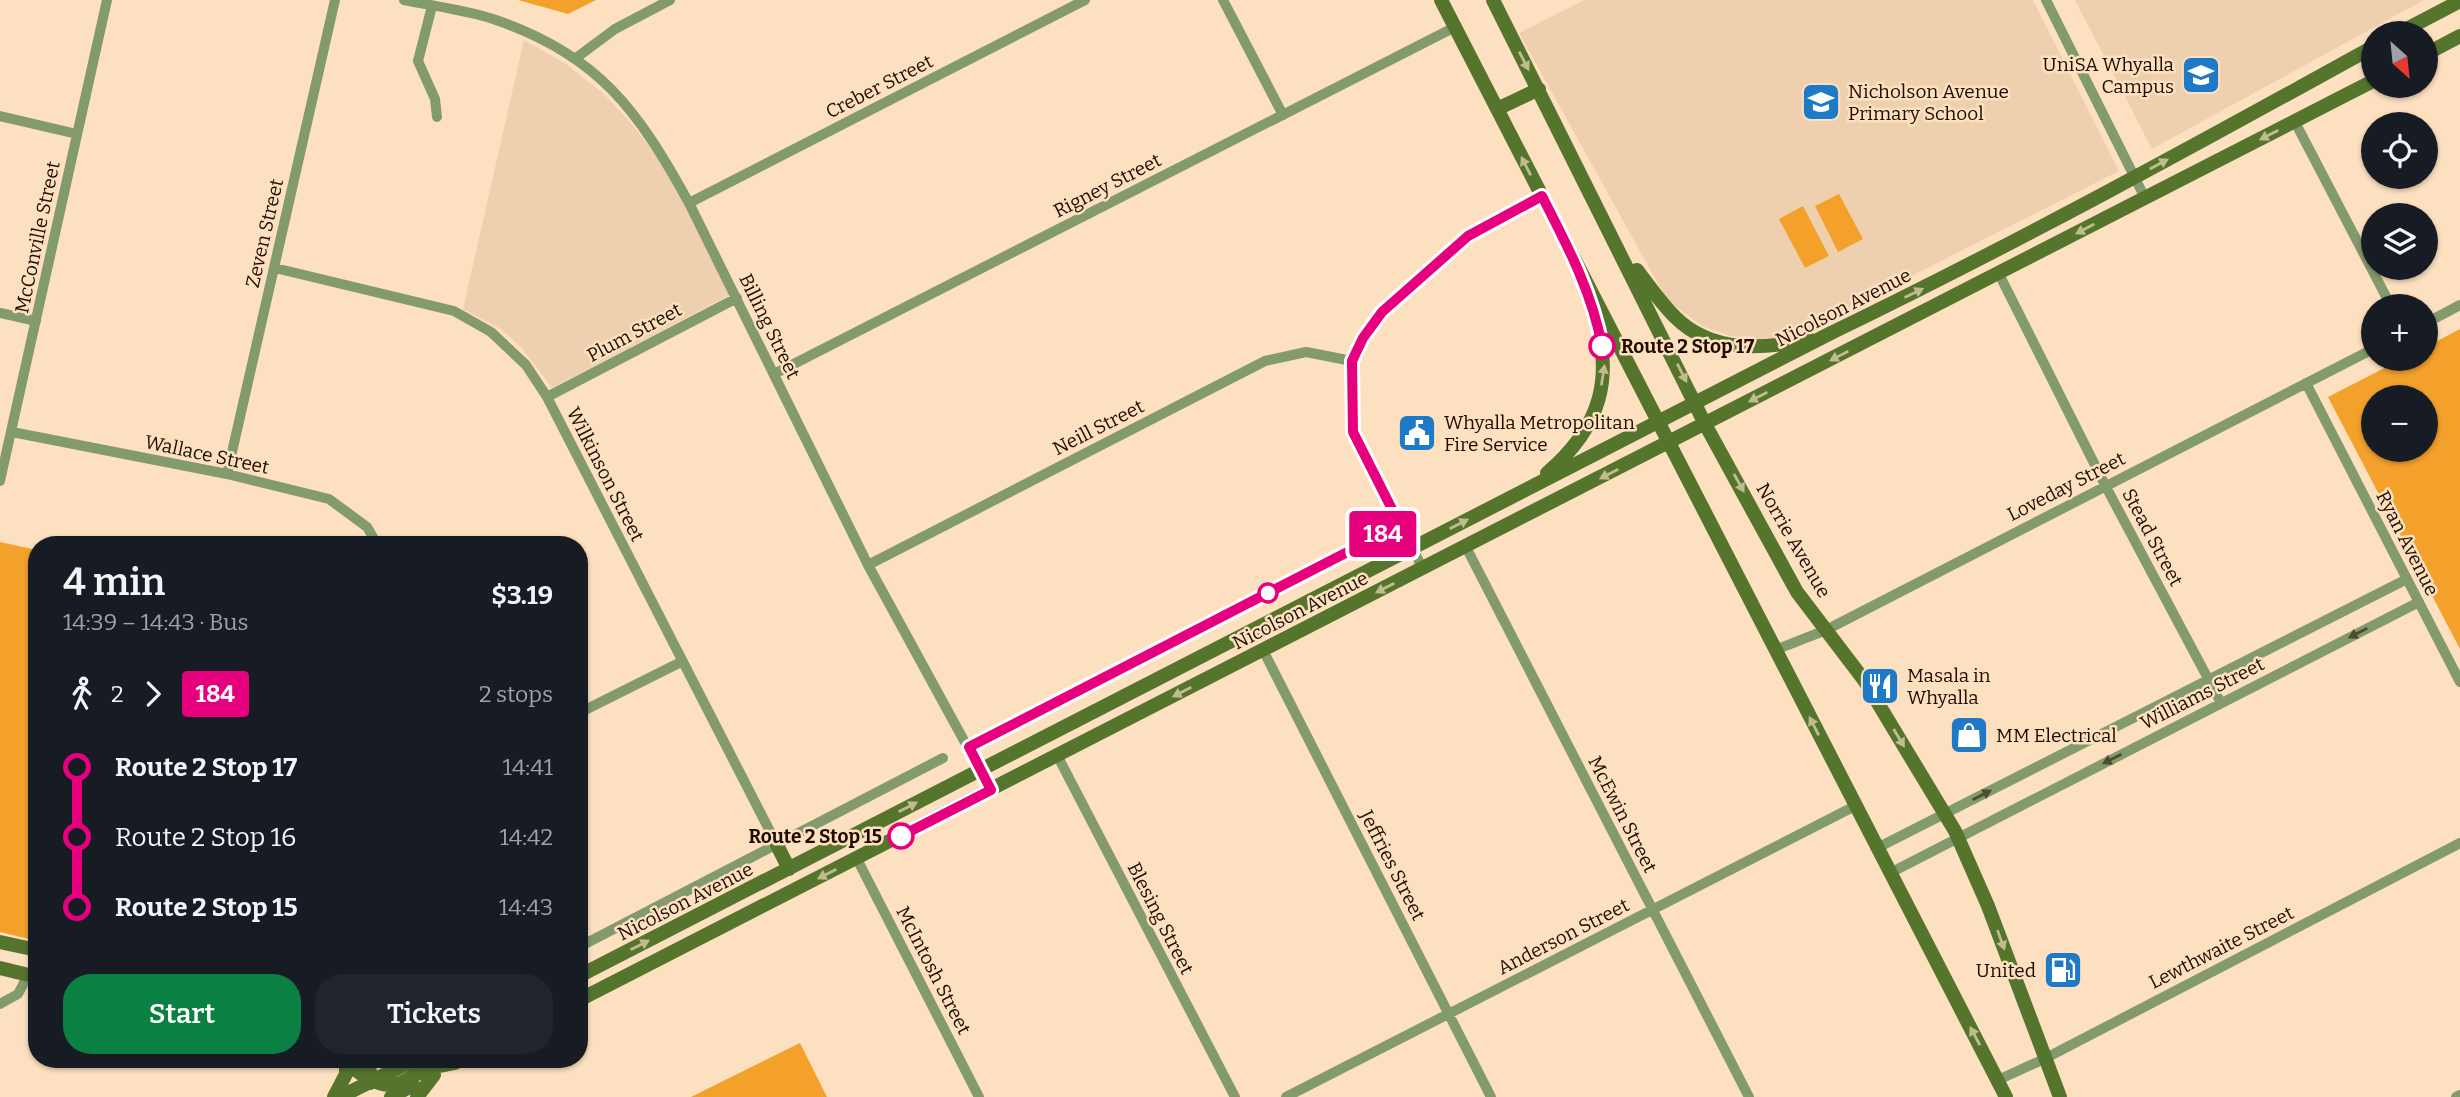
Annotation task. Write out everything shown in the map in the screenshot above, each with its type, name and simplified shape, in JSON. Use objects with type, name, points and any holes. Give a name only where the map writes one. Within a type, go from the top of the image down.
[{"type":"main road","points":[[1441,0],[2007,1097]]},
{"type":"main road","name":"Norrie Avenue","points":[[1493,0],[1705,424],[1797,592],[1864,680],[1959,838],[1989,906],[2060,1097]]},
{"type":"main road","points":[[2422,21],[2460,1]]},
{"type":"main road","points":[[2438,48],[2460,36]]},
{"type":"main road","name":"Nicolson Avenue","points":[[588,971],[1831,333],[1928,286],[2361,54]]},
{"type":"main road","name":"Nicolson Avenue","points":[[588,995],[2361,87]]},
{"type":"main road","points":[[1497,109],[1539,89]]},
{"type":"main road","points":[[1617,244],[1675,318],[1706,338],[1743,347],[1797,342],[1831,333]]},
{"type":"main road","points":[[1527,489],[1560,462],[1588,425],[1597,407],[1605,363],[1597,320],[1580,270]]},
{"type":"main road","points":[[777,845],[789,869]]},
{"type":"main road","points":[[671,929],[681,948]]},
{"type":"main road","points":[[0,942],[28,948]]},
{"type":"main road","points":[[0,968],[28,975]]},
{"type":"main road","points":[[334,1097],[346,1074],[345,1068]]},
{"type":"main road","points":[[354,1068],[373,1081],[384,1084],[396,1084],[433,1068]]},
{"type":"main road","points":[[369,1068],[373,1081]]},
{"type":"main road","points":[[340,1097],[398,1068]]},
{"type":"main road","points":[[391,1097],[445,1068]]},
{"type":"main road","points":[[417,1097],[433,1074]]},
{"type":"main road","points":[[357,1097],[373,1081]]},
{"type":"street","name":"McConville Street","points":[[0,481],[107,0]]},
{"type":"street","name":"Zeven Street","points":[[227,474],[335,0]]},
{"type":"street","name":"Billing Street","points":[[404,0],[492,19],[576,58],[612,88],[631,110],[659,150],[689,203],[868,565],[991,790]]},
{"type":"street","points":[[576,58],[615,29],[670,0]]},
{"type":"street","name":"Creber Street","points":[[689,203],[1085,0]]},
{"type":"street","points":[[1223,0],[1283,115]]},
{"type":"street","points":[[2046,0],[2145,198]]},
{"type":"street","points":[[432,6],[418,61],[435,99],[437,117]]},
{"type":"street","name":"Rigney Street","points":[[774,374],[1455,27]]},
{"type":"street","points":[[0,116],[77,134]]},
{"type":"street","points":[[2295,122],[2385,294]]},
{"type":"street","points":[[1423,569],[1353,432],[1352,361],[1363,338],[1382,312],[1450,251],[1468,236],[1542,196]]},
{"type":"street","name":"Wilkinson Street","points":[[275,268],[454,311],[491,332],[526,365],[547,397],[777,845]]},
{"type":"street","name":"Stead Street","points":[[1999,274],[2105,485],[2221,703]]},
{"type":"street","name":"Plum Street","points":[[547,397],[737,298]]},
{"type":"street","points":[[2438,317],[2460,305]]},
{"type":"street","points":[[0,313],[36,321]]},
{"type":"street","name":"Neill Street","points":[[868,565],[1265,361],[1306,352],[1352,361]]},
{"type":"street","name":"Loveday Street","points":[[1775,650],[1826,630],[2361,355]]},
{"type":"street","name":"Ryan Avenue","points":[[2306,383],[2460,682]]},
{"type":"street","name":"Wallace Street","points":[[12,432],[227,474],[329,499],[367,527],[372,536]]},
{"type":"street","name":"Nicolson Avenue","points":[[969,747],[1400,525]]},
{"type":"street","name":"McEwin Street","points":[[1466,547],[1749,1097]]},
{"type":"street","name":"Williams Street","points":[[1877,848],[2407,579]]},
{"type":"street","name":"Williams Street","points":[[1890,873],[2419,602]]},
{"type":"street","name":"Jeffries Street","points":[[1263,650],[1491,1097]]},
{"type":"street","points":[[588,708],[681,662]]},
{"type":"street","name":"Blesing Street","points":[[1057,755],[1235,1097]]},
{"type":"street","name":"Nicolson Avenue","points":[[588,942],[943,758]]},
{"type":"street","name":"Anderson Street","points":[[1286,1097],[1855,806]]},
{"type":"street","name":"Lewthwaite Street","points":[[1998,1080],[2045,1059],[2460,843]]},
{"type":"street","name":"McIntosh Street","points":[[857,859],[979,1097]]},
{"type":"street","points":[[0,1004],[18,994],[28,982]]},
{"type":"shaded area","points":[[518,0],[596,0],[568,14]]},
{"type":"shaded area","name":"Nicholson Avenue Primary School","points":[[1584,0],[2033,0],[2119,171],[1793,336],[1761,340],[1731,336],[1702,326],[1667,300],[1519,33]]},
{"type":"shaded area","name":"UniSA Whyalla Campus","points":[[2075,0],[2424,0],[2386,21],[2361,21],[2361,35],[2152,149]]},
{"type":"shaded area","points":[[524,40],[566,64],[605,95],[630,122],[655,153],[681,195],[733,293],[552,388],[522,348],[501,329],[463,309]]},
{"type":"shaded area","points":[[1839,194],[1863,239],[1838,252],[1815,206]]},
{"type":"shaded area","points":[[1803,206],[1829,256],[1805,268],[1779,219]]},
{"type":"shaded area","points":[[2460,329],[2460,649],[2362,462],[2438,462],[2438,385],[2361,385],[2361,460],[2328,397],[2379,371],[2438,371],[2438,341]]},
{"type":"shaded area","points":[[0,542],[28,548],[28,939],[0,932]]},
{"type":"shaded area","points":[[800,1043],[827,1097],[691,1097]]},
{"type":"bus line","name":"184","points":[[901,836],[991,790],[969,747],[1400,525],[1353,432],[1352,361],[1363,338],[1382,312],[1468,236],[1542,196],[1580,270],[1597,320],[1602,346]]},
{"type":"place","name":"UniSA Whyalla Campus","points":[[2201,75]]},
{"type":"place","name":"Nicholson Avenue Primary School","points":[[1821,102]]},
{"type":"place","name":"Route 2 Stop 17","points":[[1602,346]]},
{"type":"place","name":"Whyalla Metropolitan Fire Service","points":[[1417,433]]},
{"type":"place","name":"Masala in Whyalla","points":[[1880,686]]},
{"type":"place","name":"MM Electrical","points":[[1969,735]]},
{"type":"place","name":"Route 2 Stop 15","points":[[901,836]]},
{"type":"place","name":"United","points":[[2063,970]]}]
